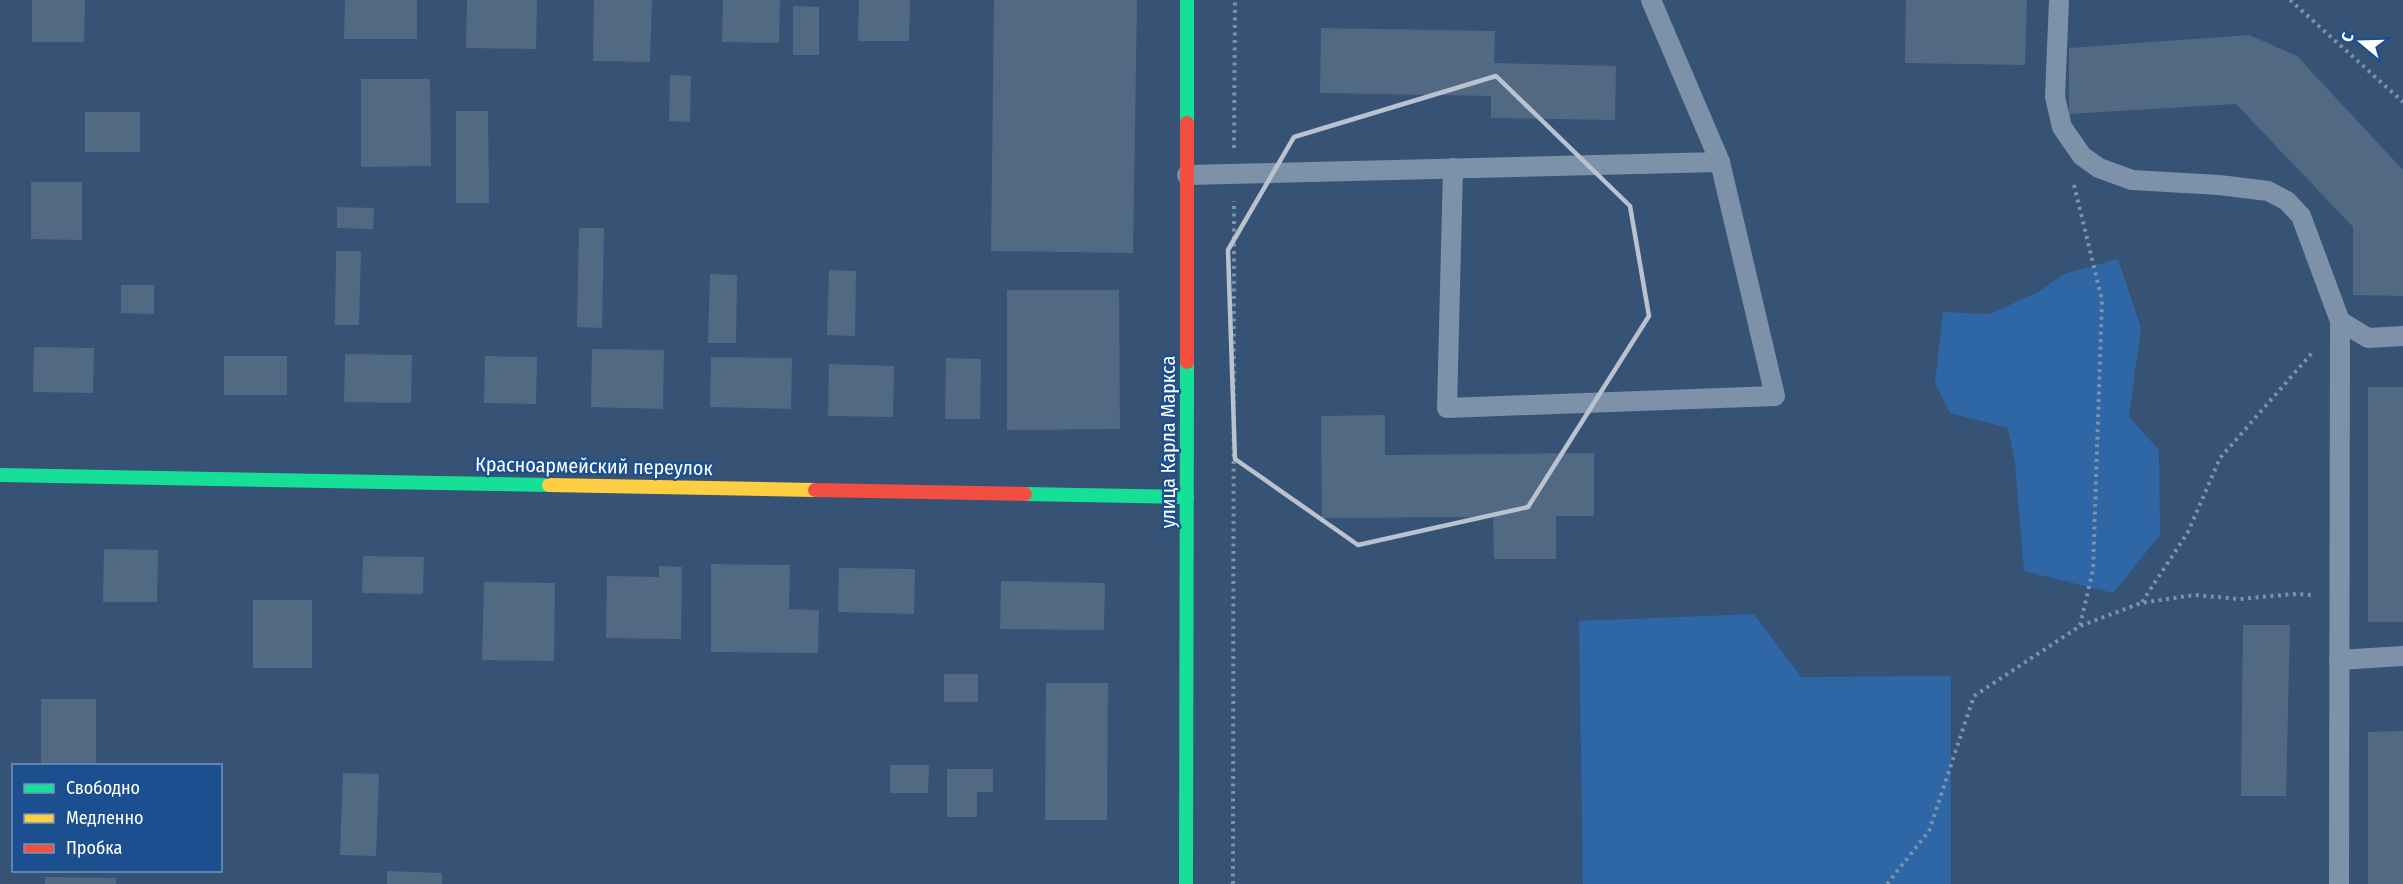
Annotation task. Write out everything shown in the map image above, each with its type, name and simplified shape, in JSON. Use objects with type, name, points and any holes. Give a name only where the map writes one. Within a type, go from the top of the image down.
[{"type":"street","name":"улица Карла Маркса","points":[[1186,884],[1187,0]]},
{"type":"street","name":"Красноармейский переулок","points":[[0,475],[1187,497]]},
{"type":"lane","points":[[1453,168],[1448,408],[1775,396],[1720,162],[1652,0]]},
{"type":"lane","points":[[2060,0],[2055,97],[2062,127],[2082,156],[2099,168],[2132,180],[2219,185],[2268,191],[2287,201],[2301,216],[2340,321],[2339,884]]},
{"type":"lane","points":[[1187,175],[1720,162]]},
{"type":"lane","points":[[2340,321],[2368,339],[2403,336]]},
{"type":"lane","points":[[2339,660],[2403,656]]},
{"type":"path","points":[[1233,884],[1235,0]]},
{"type":"path","points":[[2290,0],[2403,102]]},
{"type":"path","points":[[2074,184],[2102,300],[2093,570],[2080,626]]},
{"type":"path","points":[[2141,603],[2188,532],[2220,458],[2340,321]]},
{"type":"path","points":[[1887,884],[1929,831],[1974,696],[2080,626],[2141,603],[2195,595],[2240,599],[2293,594],[2339,597]]},
{"type":"highlighted area","points":[[1496,76],[1630,206],[1649,316],[1528,507],[1358,545],[1235,459],[1228,250],[1294,137]]},
{"type":"shaded area","points":[[2118,259],[2141,328],[2129,417],[2159,450],[2160,535],[2113,593],[2024,571],[2015,463],[2008,428],[1950,413],[1935,383],[1943,312],[1990,314],[2038,292],[2064,274]]},
{"type":"shaded area","points":[[1754,614],[1801,677],[1951,676],[1951,884],[1583,884],[1579,621]]},
{"type":"building","points":[[32,0],[85,0],[84,42],[32,42]]},
{"type":"building","points":[[345,0],[417,0],[417,39],[344,39]]},
{"type":"building","points":[[467,0],[537,0],[536,49],[466,48]]},
{"type":"building","points":[[594,0],[652,0],[650,62],[593,61]]},
{"type":"building","points":[[723,0],[780,0],[779,43],[722,42]]},
{"type":"building","points":[[859,0],[910,0],[909,41],[858,41]]},
{"type":"building","points":[[994,0],[1137,0],[1133,253],[991,251]]},
{"type":"building","points":[[1906,0],[2027,0],[2025,65],[1905,63]]},
{"type":"building","points":[[793,6],[819,7],[819,55],[793,55]]},
{"type":"building","points":[[1321,28],[1495,31],[1494,63],[1616,66],[1615,120],[1491,118],[1491,96],[1320,93]]},
{"type":"building","points":[[2249,35],[2297,56],[2403,170],[2403,296],[2353,295],[2353,227],[2236,104],[2069,114],[2069,48]]},
{"type":"building","points":[[670,75],[691,76],[690,122],[669,121]]},
{"type":"building","points":[[361,79],[430,79],[431,166],[361,167]]},
{"type":"building","points":[[456,111],[488,111],[489,203],[456,203]]},
{"type":"building","points":[[85,112],[140,112],[140,152],[85,152]]},
{"type":"building","points":[[31,182],[82,182],[82,240],[31,239]]},
{"type":"building","points":[[337,207],[374,208],[373,229],[337,228]]},
{"type":"building","points":[[579,228],[604,228],[602,328],[577,327]]},
{"type":"building","points":[[336,251],[361,251],[359,325],[335,325]]},
{"type":"building","points":[[829,270],[856,271],[855,336],[827,335]]},
{"type":"building","points":[[710,274],[737,275],[736,343],[708,343]]},
{"type":"building","points":[[121,285],[154,285],[154,314],[121,313]]},
{"type":"building","points":[[1007,290],[1119,290],[1120,429],[1007,430]]},
{"type":"building","points":[[34,347],[94,348],[93,393],[33,392]]},
{"type":"building","points":[[592,349],[664,350],[663,409],[591,407]]},
{"type":"building","points":[[345,354],[412,355],[411,403],[344,402]]},
{"type":"building","points":[[224,356],[287,356],[287,395],[224,395]]},
{"type":"building","points":[[485,356],[537,357],[536,404],[484,403]]},
{"type":"building","points":[[711,357],[792,358],[791,409],[710,407]]},
{"type":"building","points":[[946,358],[981,359],[980,419],[945,419]]},
{"type":"building","points":[[829,364],[894,366],[893,417],[828,416]]},
{"type":"building","points":[[2368,387],[2403,387],[2403,622],[2368,622]]},
{"type":"building","points":[[1385,415],[1385,455],[1594,453],[1594,516],[1556,516],[1556,559],[1494,559],[1493,517],[1322,518],[1321,416]]},
{"type":"building","points":[[104,549],[158,550],[157,602],[103,602]]},
{"type":"building","points":[[363,556],[424,557],[423,594],[362,593]]},
{"type":"building","points":[[711,564],[790,565],[789,609],[819,610],[818,653],[711,652]]},
{"type":"building","points":[[659,566],[682,567],[681,639],[606,638],[607,576],[659,577]]},
{"type":"building","points":[[839,568],[915,569],[914,614],[838,612]]},
{"type":"building","points":[[1001,581],[1105,583],[1104,630],[1000,629]]},
{"type":"building","points":[[484,582],[555,583],[554,661],[482,660]]},
{"type":"building","points":[[253,600],[312,600],[312,668],[253,668]]},
{"type":"building","points":[[2243,625],[2290,625],[2286,796],[2241,796]]},
{"type":"building","points":[[944,674],[978,674],[978,702],[944,702]]},
{"type":"building","points":[[1046,683],[1108,683],[1107,820],[1045,820]]},
{"type":"building","points":[[41,699],[96,699],[96,763],[41,763]]},
{"type":"building","points":[[2403,731],[2403,884],[2368,884],[2368,732]]},
{"type":"building","points":[[890,765],[929,765],[928,793],[890,793]]},
{"type":"building","points":[[947,769],[993,769],[993,792],[977,792],[977,817],[947,817]]},
{"type":"building","points":[[343,773],[379,774],[376,856],[340,855]]},
{"type":"building","points":[[387,871],[442,873],[442,884],[387,884]]},
{"type":"building","points":[[45,877],[116,878],[116,884],[45,884]]},
{"type":"traffic: fast","points":[[1187,0],[1187,123]]},
{"type":"traffic: fast","points":[[1186,884],[1187,362]]},
{"type":"traffic: fast","points":[[0,475],[549,485]]},
{"type":"traffic: fast","points":[[1025,494],[1187,497]]},
{"type":"traffic: slow","points":[[549,485],[815,490]]},
{"type":"traffic: jam","points":[[1187,123],[1187,362]]},
{"type":"traffic: jam","points":[[815,490],[1025,494]]}]
